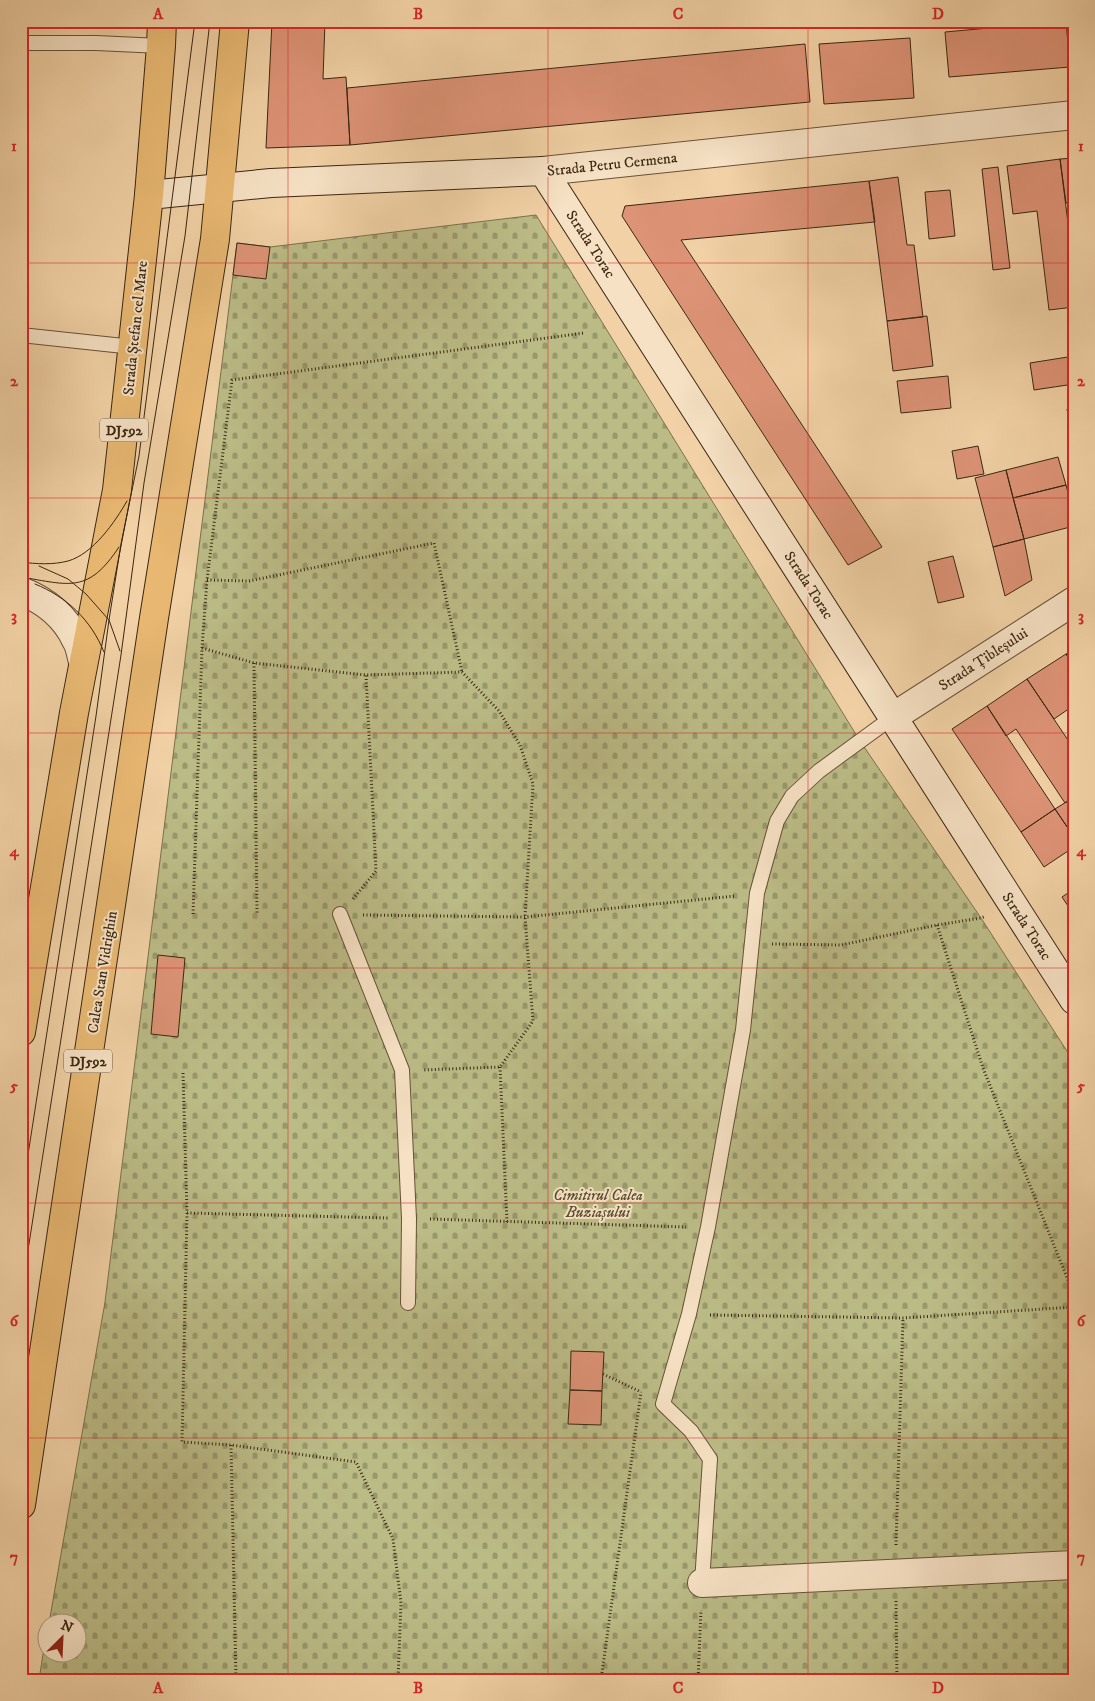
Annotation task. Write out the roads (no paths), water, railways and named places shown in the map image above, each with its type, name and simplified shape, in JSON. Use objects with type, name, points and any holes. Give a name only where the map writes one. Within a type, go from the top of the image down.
[{"type":"main road","name":"DJ592","points":[[220,188],[235,21]]},
{"type":"main road","name":"Strada Ștefan cel Mare","points":[[83,662],[117,490],[149,195],[162,34]]},
{"type":"main road","name":"Calea Stan Vidrighin","points":[[21,1505],[154,618],[215,239],[220,188]]},
{"type":"main road","name":"DJ592","points":[[21,1032],[83,662]]},
{"type":"street","name":"Strada Petru Cermena","points":[[149,195],[271,183],[543,171],[1074,116]]},
{"type":"street","name":"Strada Torac","points":[[543,171],[1074,1000]]},
{"type":"street","points":[[21,591],[36,597],[65,622],[76,640],[83,662]]},
{"type":"street","name":"Strada Țibleșului","points":[[893,717],[1074,601]]},
{"type":"street","points":[[702,1582],[896,1575],[1074,1565]]},
{"type":"lane","points":[[21,43],[96,43],[162,34]]},
{"type":"lane","points":[[21,335],[133,347]]},
{"type":"lane","points":[[702,1582],[710,1459],[692,1431],[663,1404],[689,1314],[708,1227],[743,1030],[757,894],[777,821],[792,796],[819,772],[893,717]]},
{"type":"lane","points":[[340,914],[402,1070],[409,1219],[408,1303]]},
{"type":"tram line","points":[[21,1200],[121,544],[139,456],[195,21]]},
{"type":"tram line","points":[[21,1295],[121,655],[144,483],[185,236],[210,21]]},
{"type":"tram line","points":[[21,562],[56,563],[68,561],[86,552],[102,536],[127,501]]},
{"type":"tram line","points":[[21,577],[53,582],[77,583],[98,573],[119,547]]},
{"type":"tram line","points":[[39,566],[68,579],[86,594],[109,620],[120,651]]},
{"type":"tram line","points":[[35,584],[47,589],[77,611],[99,640],[104,652]]},
{"type":"park label","name":"Cimitirul Calea Buziașului","points":[[598,1204]]}]
